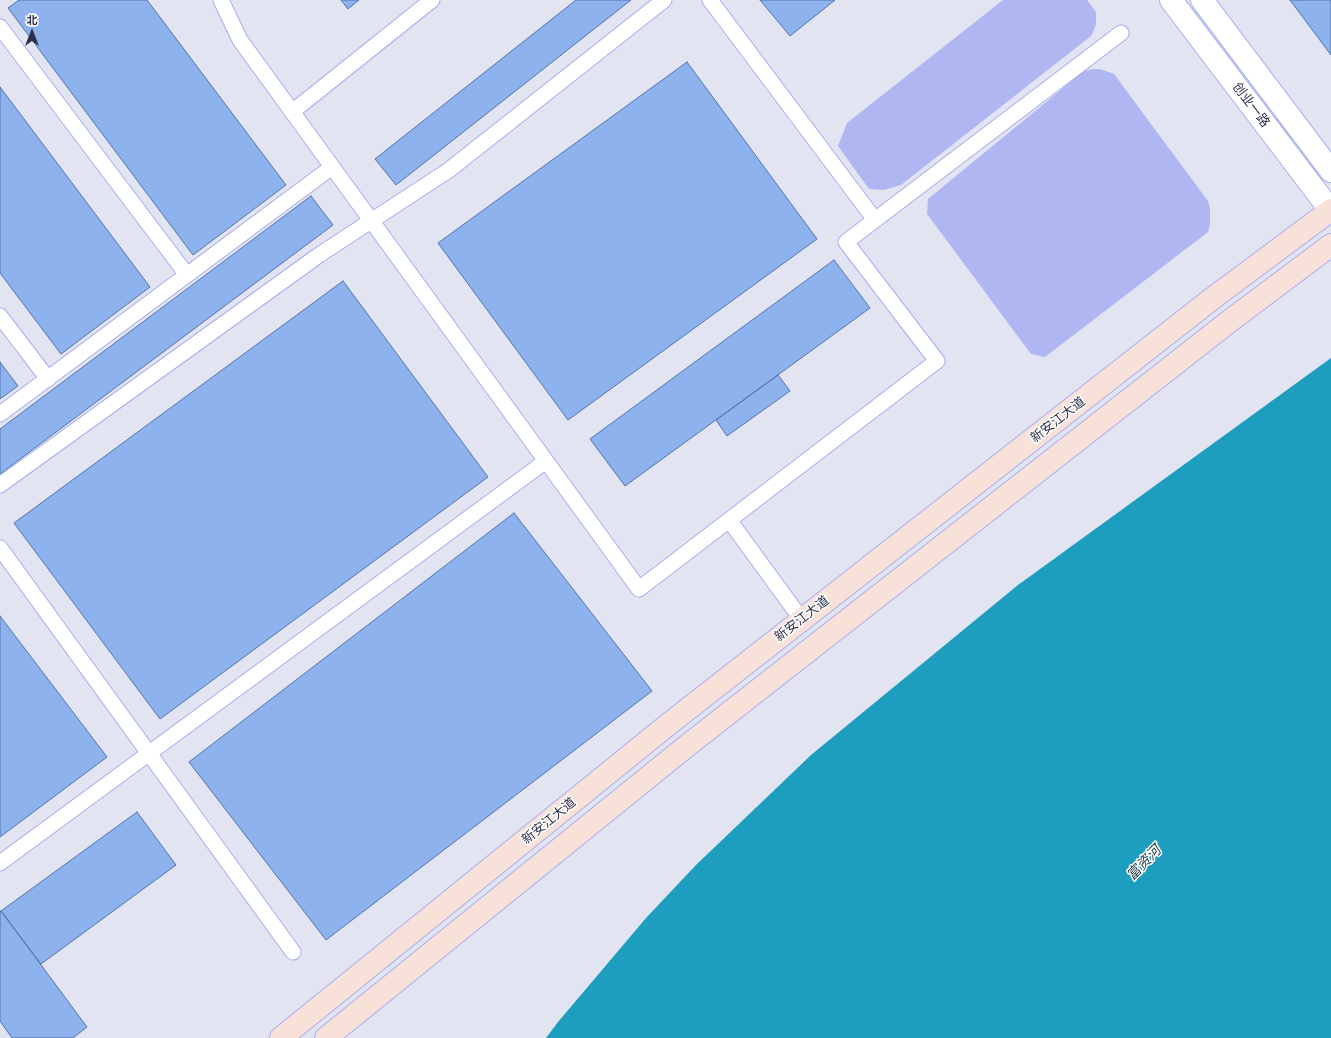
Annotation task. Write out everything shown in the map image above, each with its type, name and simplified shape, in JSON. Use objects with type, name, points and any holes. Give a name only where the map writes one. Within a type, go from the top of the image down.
[{"type":"main road","name":"新安江大道","points":[[281,1038],[670,723],[1213,298],[1331,210]]},
{"type":"main road","points":[[326,1038],[694,740],[1231,320],[1331,245]]},
{"type":"street","name":"创业一路","points":[[1171,0],[1331,210]]},
{"type":"street","name":"创业一路","points":[[1202,0],[1331,171]]},
{"type":"lane","points":[[221,0],[240,40],[639,589],[938,361],[846,242],[1121,33]]},
{"type":"lane","points":[[292,112],[432,0]]},
{"type":"lane","points":[[0,485],[320,255],[449,170],[664,0]]},
{"type":"lane","points":[[710,0],[875,220]]},
{"type":"lane","points":[[0,27],[187,274]]},
{"type":"lane","points":[[0,414],[332,167]]},
{"type":"lane","points":[[0,316],[48,379]]},
{"type":"lane","points":[[0,863],[546,461]]},
{"type":"lane","points":[[729,520],[802,620]]},
{"type":"lane","points":[[0,548],[293,952]]},
{"type":"shaded area","points":[[1003,0],[1087,0],[1096,12],[1096,24],[1091,36],[901,185],[884,190],[869,189],[838,146],[847,123]]},
{"type":"shaded area","points":[[1100,69],[1114,74],[1208,201],[1210,208],[1210,224],[1208,232],[1045,357],[1031,354],[927,214],[928,199],[1084,71]]},
{"type":"water","name":"富资河","points":[[1331,358],[1331,1038],[546,1038],[646,918],[696,865],[811,755],[1018,585]]},
{"type":"building","points":[[19,0],[147,0],[286,185],[193,255],[8,8]]},
{"type":"building","points":[[341,0],[359,0],[348,9]]},
{"type":"building","points":[[576,0],[631,0],[396,185],[375,159]]},
{"type":"building","points":[[760,0],[835,0],[790,36]]},
{"type":"building","points":[[1290,0],[1331,0],[1331,55]]},
{"type":"building","points":[[687,62],[817,239],[568,420],[438,243]]},
{"type":"building","points":[[0,87],[150,287],[61,354],[0,273]]},
{"type":"building","points":[[311,196],[333,225],[0,474],[0,429]]},
{"type":"building","points":[[834,260],[870,308],[625,486],[590,439]]},
{"type":"building","points":[[343,281],[488,477],[160,719],[14,523]]},
{"type":"building","points":[[0,362],[18,386],[0,399]]},
{"type":"building","points":[[778,375],[790,391],[727,436],[716,420]]},
{"type":"building","points":[[514,513],[652,691],[326,940],[189,762]]},
{"type":"building","points":[[0,616],[107,757],[0,837]]},
{"type":"building","points":[[137,812],[176,865],[41,964],[1,911]]},
{"type":"building","points":[[1,911],[87,1027],[73,1038],[12,1038],[0,1021]]}]
